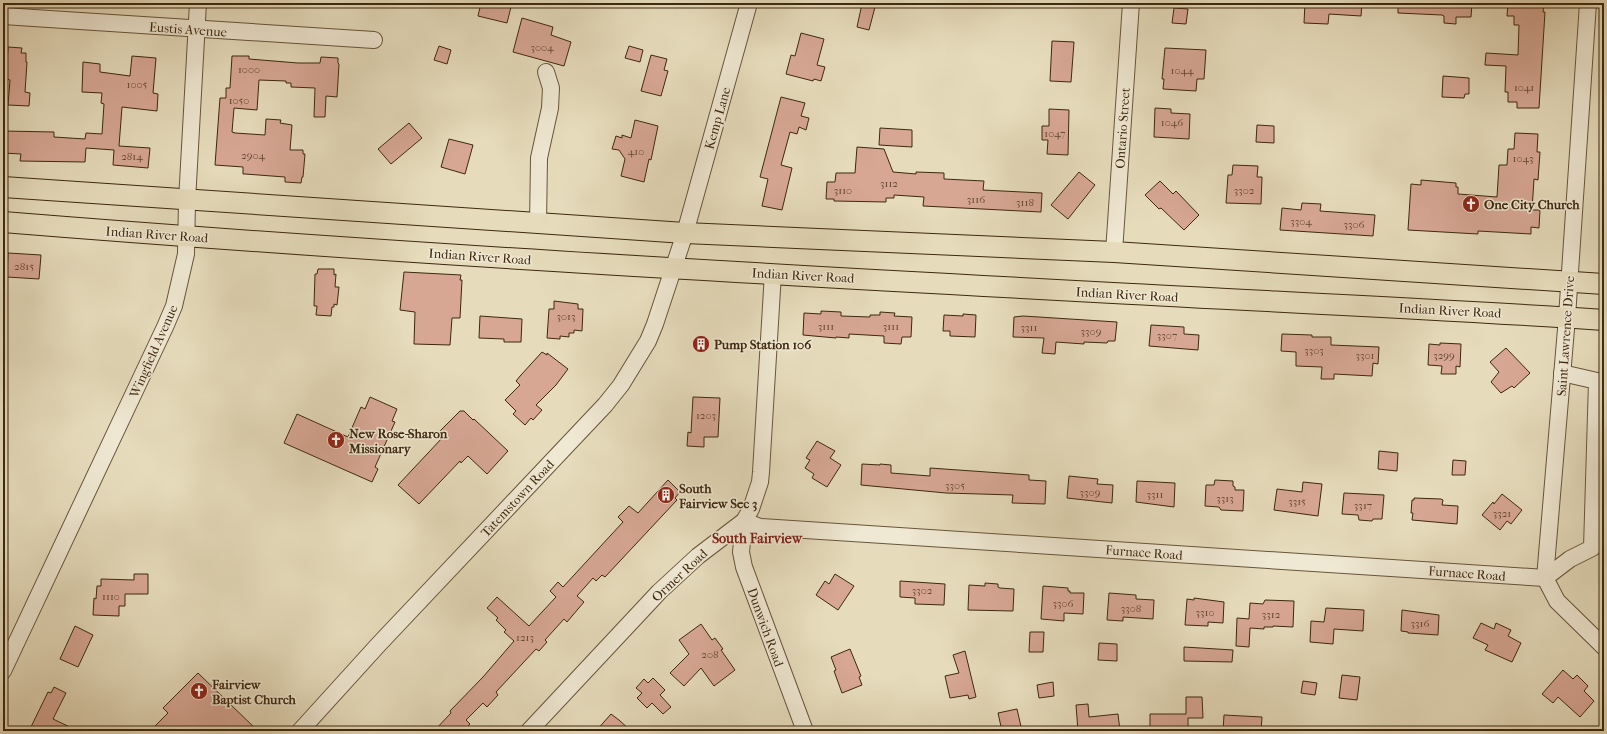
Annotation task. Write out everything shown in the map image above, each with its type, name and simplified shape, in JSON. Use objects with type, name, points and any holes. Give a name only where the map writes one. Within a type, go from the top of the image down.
[{"type":"main road","points":[[3,187],[187,201],[685,233],[1114,252],[1604,284]]},
{"type":"main road","name":"Indian River Road","points":[[3,222],[186,237],[674,268],[1436,309],[1604,320]]},
{"type":"street","name":"Wingfield Avenue","points":[[4,665],[174,306],[186,254],[187,201],[198,3]]},
{"type":"street","name":"Kemp Lane","points":[[685,233],[749,3]]},
{"type":"street","name":"Ontario Street","points":[[1114,252],[1131,3]]},
{"type":"street","name":"Saint Lawrence Drive","points":[[1546,578],[1567,317],[1588,3]]},
{"type":"street","name":"Eustis Avenue","points":[[3,16],[374,40]]},
{"type":"street","points":[[538,224],[539,158],[550,108],[551,88],[546,72]]},
{"type":"street","name":"Tatemstown Road","points":[[300,731],[379,644],[605,405],[621,385],[648,341],[685,233]]},
{"type":"street","name":"Ormer Road","points":[[529,731],[659,592],[698,556],[744,521],[751,509],[760,482],[761,472],[773,274]]},
{"type":"street","points":[[1562,373],[1601,382],[1592,548],[1570,559],[1546,578],[1557,601],[1604,647]]},
{"type":"street","name":"Furnace Road","points":[[744,521],[760,527],[1546,578]]},
{"type":"street","name":"Dunwich Road","points":[[744,521],[741,552],[744,567],[805,731]]},
{"type":"building","points":[[481,3],[512,3],[507,23],[478,16]]},
{"type":"building","points":[[1305,3],[1362,3],[1361,16],[1329,14],[1328,24],[1304,23]]},
{"type":"building","points":[[1398,3],[1472,3],[1471,17],[1456,17],[1456,24],[1444,23],[1444,16],[1442,15],[1398,13]]},
{"type":"building","points":[[1508,3],[1544,3],[1543,12],[1545,12],[1539,108],[1517,108],[1517,102],[1508,102],[1508,92],[1505,92],[1506,66],[1485,65],[1486,53],[1518,55],[1519,25],[1514,25],[1514,16],[1507,16]]},
{"type":"building","points":[[862,4],[875,7],[869,30],[857,27]]},
{"type":"building","points":[[1174,8],[1188,9],[1186,24],[1172,23]]},
{"type":"building","points":[[522,18],[553,27],[551,35],[571,42],[564,66],[513,52]]},
{"type":"building","points":[[801,33],[824,39],[817,65],[825,67],[821,81],[814,79],[813,81],[786,74],[791,55],[795,56]]},
{"type":"building","points":[[1052,41],[1074,42],[1071,82],[1050,81]]},
{"type":"building","points":[[439,46],[451,50],[447,64],[434,60]]},
{"type":"building","points":[[629,46],[643,50],[640,62],[625,58]]},
{"type":"building","points":[[8,47],[22,48],[21,53],[26,53],[27,62],[25,92],[30,93],[29,106],[8,105],[10,80],[6,79]]},
{"type":"building","points":[[1165,48],[1206,50],[1204,79],[1197,79],[1196,91],[1163,89],[1164,79],[1162,79]]},
{"type":"building","points":[[651,55],[667,59],[664,70],[668,71],[661,96],[641,91]]},
{"type":"building","points":[[132,56],[156,58],[153,93],[158,94],[157,111],[122,107],[119,146],[150,148],[148,168],[113,165],[114,150],[86,148],[85,162],[20,161],[21,154],[3,153],[3,131],[54,132],[54,137],[85,139],[86,133],[102,134],[104,104],[101,103],[102,93],[82,92],[83,62],[100,64],[100,72],[130,76]]},
{"type":"building","points":[[232,56],[249,56],[249,59],[298,63],[320,63],[321,57],[338,58],[337,97],[326,96],[325,117],[314,117],[315,88],[291,87],[291,83],[286,83],[286,81],[259,80],[257,110],[234,108],[232,132],[235,133],[265,135],[266,119],[281,120],[280,123],[292,125],[290,150],[303,150],[303,154],[305,154],[301,183],[285,182],[285,177],[243,174],[243,167],[215,165],[220,98],[226,98],[226,88],[230,88]]},
{"type":"building","points":[[1443,76],[1469,78],[1469,94],[1465,94],[1464,98],[1442,97]]},
{"type":"building","points":[[781,97],[805,103],[801,116],[809,118],[806,130],[799,127],[797,134],[790,132],[781,165],[792,168],[782,210],[762,206],[768,179],[760,177]]},
{"type":"building","points":[[1155,108],[1171,109],[1171,113],[1190,114],[1189,139],[1154,137]]},
{"type":"building","points":[[1049,109],[1069,110],[1068,155],[1047,154],[1048,140],[1042,140],[1042,126],[1049,126]]},
{"type":"building","points":[[635,120],[658,126],[651,160],[649,159],[644,182],[621,176],[625,159],[619,150],[612,149],[616,136],[622,138],[622,135],[631,138]]},
{"type":"building","points":[[409,123],[422,138],[391,164],[378,149]]},
{"type":"building","points":[[1257,125],[1274,126],[1274,143],[1256,142]]},
{"type":"building","points":[[880,128],[912,130],[912,147],[879,145]]},
{"type":"building","points":[[1515,133],[1538,134],[1537,152],[1540,152],[1538,180],[1534,179],[1532,210],[1540,210],[1539,228],[1531,227],[1531,234],[1478,231],[1478,234],[1408,230],[1411,184],[1421,185],[1421,180],[1456,183],[1456,187],[1458,187],[1458,194],[1497,197],[1499,165],[1507,165],[1508,149],[1514,149]]},
{"type":"building","points":[[449,139],[473,145],[465,174],[441,167]]},
{"type":"building","points":[[857,147],[884,149],[893,172],[916,174],[916,172],[944,173],[944,179],[984,181],[983,190],[1042,193],[1041,212],[923,206],[924,197],[894,195],[894,198],[886,198],[886,202],[834,201],[834,199],[826,199],[827,182],[835,182],[836,173],[855,173]]},
{"type":"building","points":[[1233,165],[1258,166],[1257,177],[1262,177],[1261,204],[1226,203],[1228,175],[1232,175]]},
{"type":"building","points":[[1079,172],[1095,185],[1068,219],[1051,205]]},
{"type":"building","points":[[1160,181],[1173,194],[1176,191],[1199,215],[1184,230],[1145,195]]},
{"type":"building","points":[[1302,203],[1321,204],[1320,211],[1375,215],[1373,236],[1280,230],[1282,208],[1301,210]]},
{"type":"building","points":[[8,253],[41,255],[39,279],[7,277]]},
{"type":"building","points":[[318,269],[334,269],[334,275],[336,274],[335,287],[339,287],[337,305],[334,304],[334,307],[332,307],[331,316],[316,315],[317,306],[314,306],[315,274],[317,274]]},
{"type":"building","points":[[404,272],[461,275],[460,318],[452,318],[450,345],[414,344],[415,312],[400,310]]},
{"type":"building","points":[[554,301],[578,304],[578,309],[583,309],[582,331],[574,330],[574,333],[569,333],[569,337],[560,336],[560,339],[547,338],[549,309],[554,309]]},
{"type":"building","points":[[821,311],[841,312],[841,316],[870,317],[870,315],[880,315],[880,312],[895,313],[894,316],[912,317],[911,337],[902,337],[901,344],[884,343],[884,336],[849,334],[849,338],[836,338],[803,335],[804,313],[821,314]]},
{"type":"building","points":[[963,314],[976,315],[975,337],[950,336],[950,331],[943,331],[944,315],[963,316]]},
{"type":"building","points":[[480,316],[522,319],[521,342],[504,342],[504,339],[479,338]]},
{"type":"building","points":[[1023,316],[1117,322],[1115,341],[1108,341],[1107,343],[1084,342],[1084,344],[1056,342],[1055,354],[1042,353],[1044,338],[1013,337],[1014,317]]},
{"type":"building","points":[[1151,325],[1184,327],[1184,334],[1199,335],[1198,350],[1149,346]]},
{"type":"building","points":[[1282,334],[1331,337],[1331,345],[1379,347],[1378,364],[1373,363],[1372,376],[1334,374],[1334,379],[1321,379],[1322,367],[1296,366],[1296,352],[1281,351]]},
{"type":"building","points":[[1440,343],[1461,344],[1460,367],[1456,366],[1456,374],[1441,374],[1442,366],[1428,365],[1429,344],[1440,345]]},
{"type":"building","points":[[1506,348],[1530,373],[1514,388],[1512,386],[1501,393],[1491,382],[1499,372],[1490,362]]},
{"type":"building","points":[[542,352],[547,355],[547,353],[568,369],[556,385],[536,405],[542,410],[533,420],[531,418],[525,425],[513,414],[516,411],[505,400],[520,385],[516,381]]},
{"type":"building","name":"New Rose-Sharon Missionary","points":[[370,397],[397,409],[392,421],[395,422],[375,467],[378,469],[372,482],[284,443],[297,414],[348,437],[361,407],[365,409]]},
{"type":"building","points":[[693,397],[720,398],[718,437],[704,437],[704,447],[687,446],[688,432],[691,433]]},
{"type":"building","points":[[460,411],[464,411],[473,420],[474,419],[508,451],[487,474],[468,456],[461,463],[460,461],[419,504],[398,485],[443,437],[439,432]]},
{"type":"building","points":[[817,441],[835,451],[830,458],[841,465],[827,487],[812,478],[814,474],[805,468],[810,460],[806,458]]},
{"type":"building","points":[[1379,451],[1398,453],[1397,471],[1378,469]]},
{"type":"building","points":[[1453,460],[1466,461],[1465,475],[1452,475]]},
{"type":"building","points":[[862,464],[891,465],[891,473],[930,476],[930,468],[1029,475],[1029,480],[1046,481],[1045,504],[1012,503],[1013,495],[946,493],[861,485]]},
{"type":"building","points":[[1069,476],[1098,479],[1097,484],[1113,485],[1112,503],[1067,498]]},
{"type":"building","points":[[668,480],[680,492],[675,498],[677,500],[605,577],[602,575],[596,581],[593,578],[577,596],[584,602],[567,622],[564,619],[545,640],[547,642],[539,651],[536,649],[496,692],[498,695],[487,707],[483,703],[466,720],[470,724],[463,731],[434,731],[451,713],[450,711],[483,677],[514,641],[504,632],[506,630],[496,620],[498,618],[487,608],[497,597],[529,626],[556,597],[550,591],[558,582],[563,587],[623,522],[618,517],[629,506],[638,513]]},
{"type":"building","points":[[1215,480],[1233,481],[1235,490],[1244,490],[1243,511],[1221,510],[1219,507],[1205,506],[1206,485],[1214,485]]},
{"type":"building","points":[[1137,481],[1175,483],[1174,507],[1136,502]]},
{"type":"building","points":[[1303,482],[1322,484],[1318,516],[1274,510],[1277,489],[1302,492]]},
{"type":"building","points":[[1344,493],[1384,495],[1382,519],[1373,519],[1372,521],[1359,520],[1358,515],[1342,514]]},
{"type":"building","points":[[1502,494],[1522,510],[1511,524],[1507,521],[1500,530],[1482,515]]},
{"type":"building","points":[[1414,498],[1441,499],[1443,500],[1442,505],[1458,506],[1457,524],[1412,520],[1412,500],[1414,500]]},
{"type":"building","points":[[134,574],[148,574],[148,594],[125,594],[125,606],[119,606],[119,616],[93,615],[94,598],[96,599],[97,586],[101,586],[101,579],[134,580]]},
{"type":"building","points":[[835,574],[854,586],[838,610],[816,595],[825,581],[829,584]]},
{"type":"building","points":[[900,581],[945,584],[944,605],[915,604],[915,598],[900,597]]},
{"type":"building","points":[[985,583],[998,584],[998,587],[1000,588],[1014,589],[1013,611],[968,610],[969,585],[985,586]]},
{"type":"building","points":[[1043,586],[1068,588],[1070,593],[1084,593],[1083,614],[1064,613],[1064,621],[1041,619]]},
{"type":"building","points":[[1109,593],[1136,595],[1136,599],[1154,600],[1153,619],[1123,617],[1123,621],[1107,620]]},
{"type":"building","points":[[1194,598],[1224,602],[1223,623],[1208,622],[1208,626],[1185,625],[1187,599],[1194,600]]},
{"type":"building","points":[[1265,600],[1294,601],[1293,627],[1273,626],[1264,627],[1264,629],[1250,628],[1249,647],[1236,646],[1237,618],[1249,619],[1250,603],[1263,604]]},
{"type":"building","points":[[1326,608],[1364,610],[1363,631],[1334,629],[1333,644],[1310,642],[1311,621],[1324,622]]},
{"type":"building","points":[[1402,610],[1439,615],[1438,635],[1408,633],[1401,631]]},
{"type":"building","points":[[1481,623],[1494,629],[1496,623],[1511,630],[1508,636],[1521,643],[1512,662],[1485,650],[1488,645],[1473,638]]},
{"type":"building","points":[[701,624],[712,640],[715,638],[723,649],[721,650],[735,670],[714,686],[701,668],[684,686],[670,673],[689,654],[679,640]]},
{"type":"building","points":[[75,626],[93,635],[78,667],[60,659]]},
{"type":"building","points":[[1030,632],[1044,632],[1043,652],[1029,652]]},
{"type":"building","points":[[1099,643],[1117,644],[1117,661],[1098,660]]},
{"type":"building","points":[[1184,647],[1233,650],[1232,662],[1184,661]]},
{"type":"building","points":[[850,649],[861,676],[859,677],[862,685],[842,693],[834,671],[836,670],[831,657]]},
{"type":"building","points":[[965,651],[976,697],[969,699],[968,695],[950,698],[945,676],[959,673],[953,655]]},
{"type":"building","points":[[1563,670],[1573,679],[1577,675],[1588,686],[1584,691],[1594,701],[1580,717],[1558,697],[1553,703],[1542,694]]},
{"type":"building","name":"Fairview Baptist Church","points":[[198,673],[258,731],[150,731],[168,713],[163,708]]},
{"type":"building","points":[[1342,675],[1360,677],[1357,700],[1339,698]]},
{"type":"building","points":[[653,678],[665,690],[660,695],[671,707],[663,714],[652,703],[647,708],[637,698],[642,693],[636,688],[644,679],[648,683]]},
{"type":"building","points":[[1303,681],[1317,683],[1315,695],[1301,693]]},
{"type":"building","points":[[1053,682],[1054,696],[1039,698],[1037,685]]},
{"type":"building","points":[[54,687],[66,693],[53,719],[78,731],[29,731],[48,692],[51,693]]},
{"type":"building","points":[[1186,697],[1202,697],[1203,718],[1188,718],[1188,731],[1150,731],[1150,714],[1186,714]]},
{"type":"building","points":[[1088,704],[1089,717],[1118,714],[1120,731],[1078,731],[1076,705]]},
{"type":"building","points":[[1017,709],[1022,731],[1002,731],[998,713]]},
{"type":"building","points":[[611,714],[619,720],[631,731],[596,731]]},
{"type":"building","points":[[1224,715],[1262,717],[1261,731],[1223,731]]},
{"type":"place","name":"One City Church","points":[[1471,204]]},
{"type":"place","name":"Pump Station 106","points":[[701,344]]},
{"type":"place","name":"New Rose-Sharon Missionary","points":[[336,440]]},
{"type":"place","name":"South Fairview Sec 3","points":[[666,495]]},
{"type":"place","name":"Fairview Baptist Church","points":[[199,691]]},
{"type":"district","name":"South Fairview","points":[[757,538]]}]
